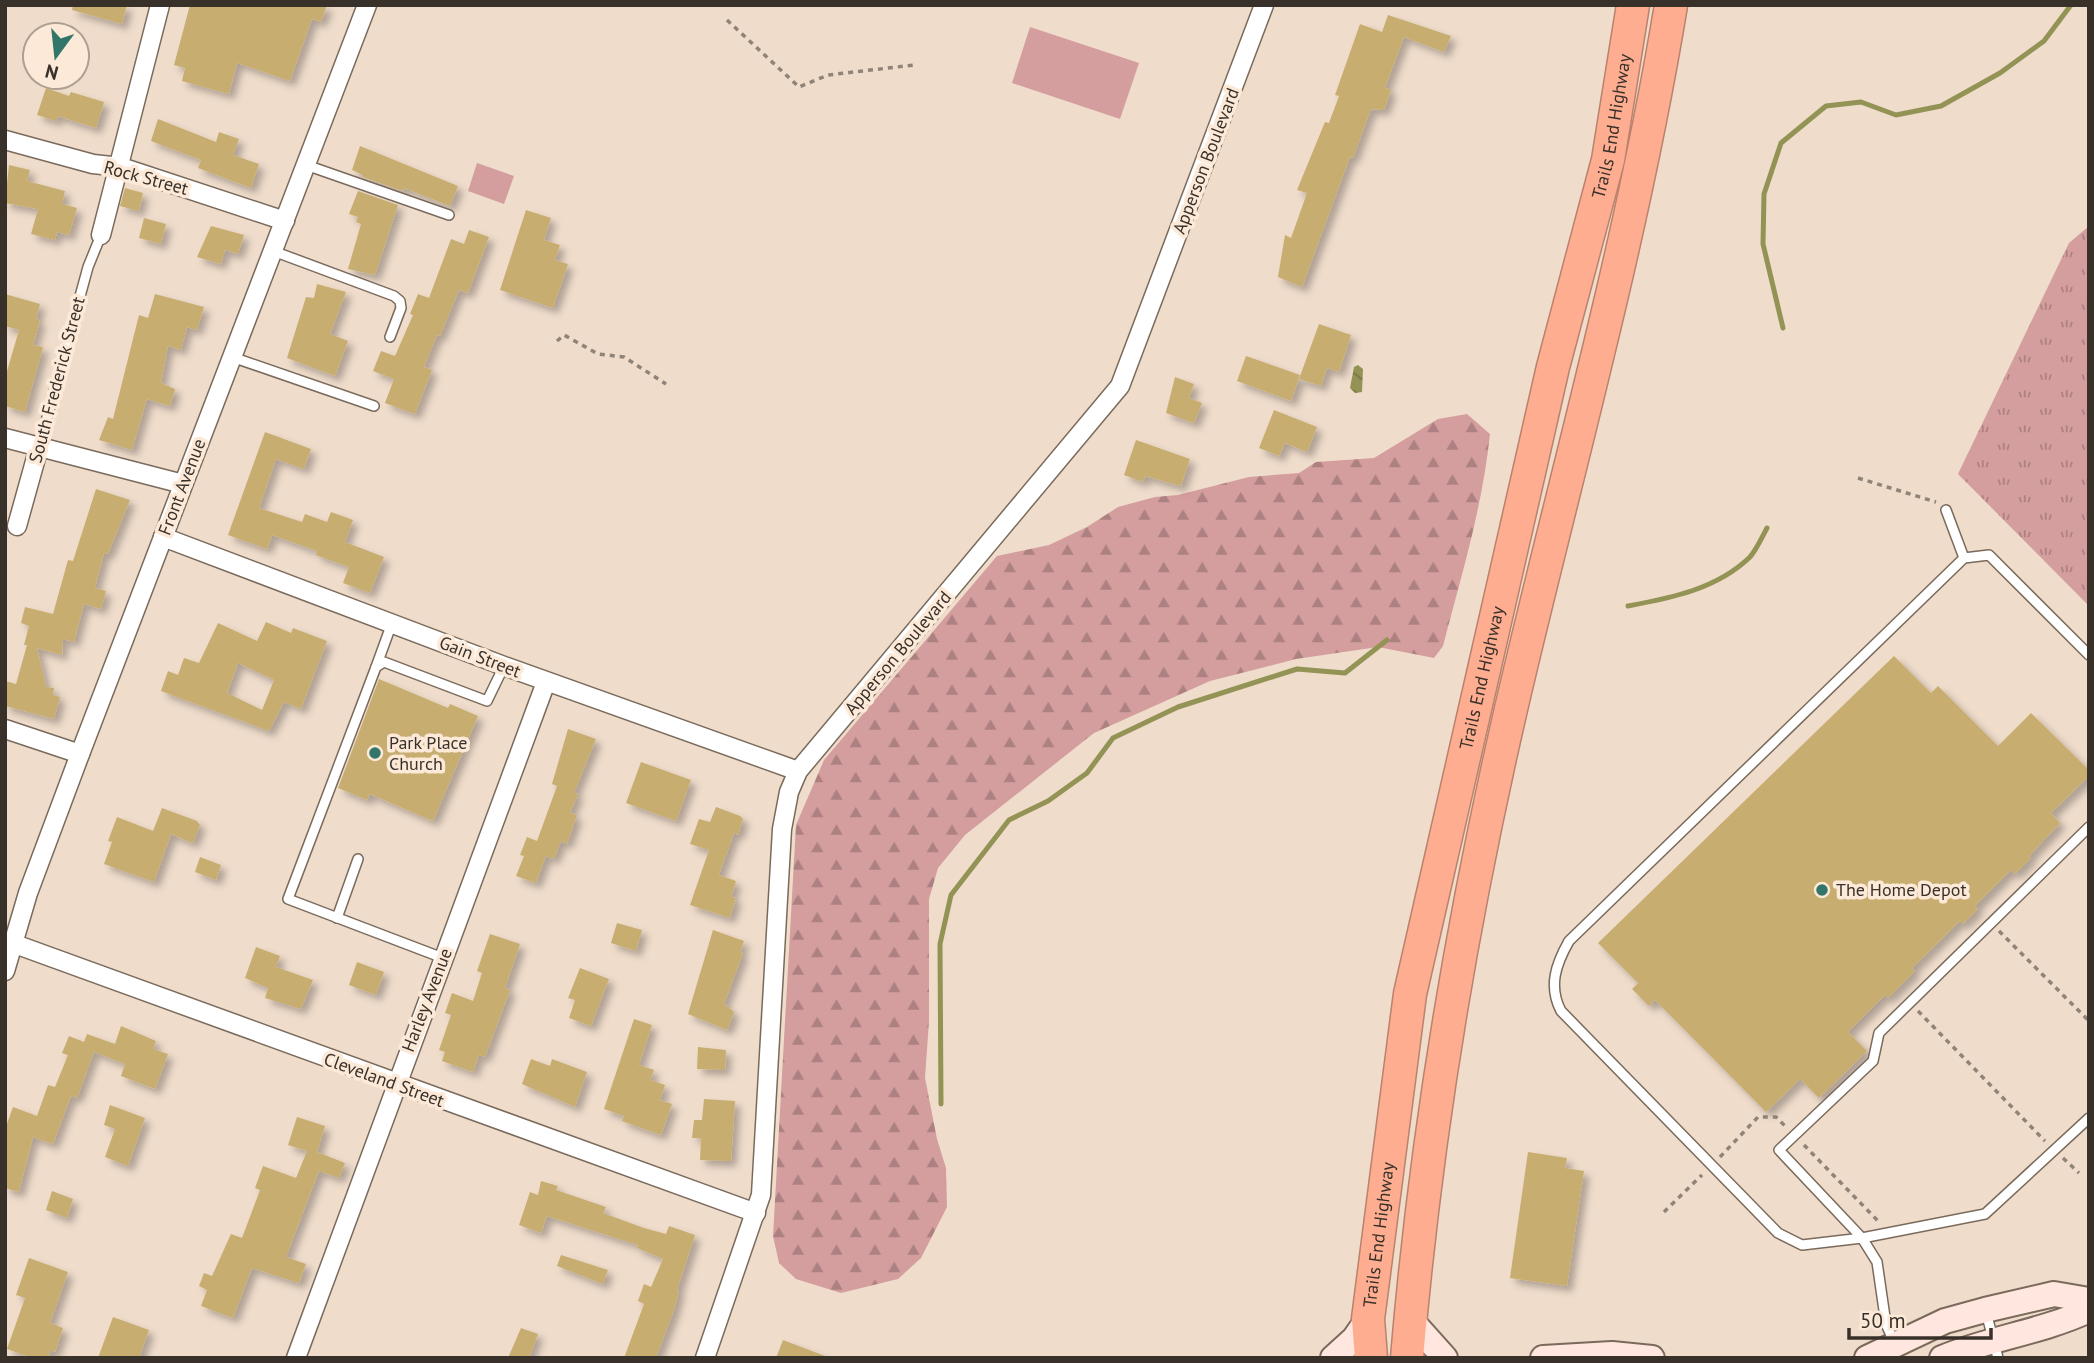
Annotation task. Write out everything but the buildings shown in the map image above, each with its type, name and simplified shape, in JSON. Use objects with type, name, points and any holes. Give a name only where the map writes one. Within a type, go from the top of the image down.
[{"type":"highway","name":"Trails End Highway","points":[[1371,1358],[1368,1319],[1410,994],[1553,367],[1608,160],[1633,5]]},
{"type":"highway","name":"Trails End Highway","points":[[1407,1358],[1427,1166],[1471,897],[1523,656],[1629,225],[1671,5]]},
{"type":"main road","points":[[1867,1358],[1945,1321],[1985,1310],[2054,1294],[2089,1300]]},
{"type":"main road","points":[[1942,1358],[1996,1349],[2089,1310]]},
{"type":"main road","points":[[1333,1358],[1354,1339],[1368,1319]]},
{"type":"main road","points":[[1410,1320],[1445,1358]]},
{"type":"main road","points":[[1544,1358],[1612,1354],[1652,1358]]},
{"type":"street","points":[[101,235],[121,167],[160,5]]},
{"type":"street","name":"Front Avenue","points":[[5,971],[12,943],[79,754],[367,5]]},
{"type":"street","name":"Apperson Boulevard","points":[[705,1358],[756,1213],[763,1180],[782,829],[789,792],[798,771],[1120,386],[1264,5]]},
{"type":"street","name":"Rock Street","points":[[5,140],[93,164],[121,167],[285,220]]},
{"type":"street","points":[[5,438],[183,484]]},
{"type":"street","name":"South Frederick Street","points":[[17,526],[39,447]]},
{"type":"street","name":"Gain Street","points":[[163,537],[546,682],[798,771]]},
{"type":"street","name":"Harley Avenue","points":[[296,1358],[546,682]]},
{"type":"street","points":[[5,729],[79,754]]},
{"type":"street","name":"Cleveland Street","points":[[12,943],[756,1213]]},
{"type":"lane","points":[[306,165],[449,215]]},
{"type":"lane","name":"South Frederick Street","points":[[39,447],[88,267],[101,235]]},
{"type":"lane","points":[[273,251],[394,296],[400,301],[401,308],[390,337]]},
{"type":"lane","points":[[232,357],[374,406]]},
{"type":"lane","points":[[1946,510],[1964,558]]},
{"type":"lane","points":[[2089,655],[1989,555],[1964,558],[1569,941],[1557,961],[1554,988],[1561,1011],[1778,1233],[1802,1245],[1862,1238],[1985,1214],[2089,1118]]},
{"type":"lane","points":[[391,623],[288,899],[443,958]]},
{"type":"lane","points":[[376,667],[384,662],[487,701],[504,666]]},
{"type":"lane","points":[[1895,1343],[1886,1324],[1877,1262],[1862,1238],[1779,1150],[1874,1061],[1879,1033],[2089,827]]},
{"type":"lane","points":[[337,918],[358,859]]},
{"type":"lane","points":[[1985,1310],[1996,1349]]},
{"type":"path","points":[[727,20],[799,87],[828,75],[914,65]]},
{"type":"path","points":[[557,341],[564,335],[598,354],[624,358],[666,384]]},
{"type":"path","points":[[1858,478],[1932,500],[1946,510]]},
{"type":"path","points":[[1991,922],[2089,1021]]},
{"type":"path","points":[[1910,1003],[2054,1151],[2080,1173]]},
{"type":"path","points":[[1664,1212],[1758,1117],[1776,1117],[1890,1232]]},
{"type":"green space","points":[[1030,27],[1139,63],[1120,119],[1012,83]]},
{"type":"green space","points":[[477,163],[514,176],[504,204],[468,191]]},
{"type":"green space","points":[[2089,226],[2089,606],[1958,474],[2069,243]]},
{"type":"green space","points":[[1467,414],[1490,434],[1471,541],[1443,646],[1434,658],[1378,647],[1296,659],[1210,681],[1094,733],[965,835],[938,868],[929,899],[929,1021],[925,1078],[937,1139],[946,1168],[947,1207],[921,1258],[898,1279],[841,1293],[796,1279],[779,1263],[773,1236],[796,825],[824,760],[997,556],[1049,545],[1087,527],[1118,507],[1155,497],[1178,495],[1249,477],[1299,473],[1316,462],[1374,458],[1438,419]]},
{"type":"water","points":[[1358,365],[1363,369],[1362,392],[1355,393],[1350,388],[1354,367]]},
{"type":"waterway","points":[[1783,328],[1763,244],[1764,194],[1781,143],[1826,106],[1861,102],[1896,115],[1941,106],[2000,73],[2044,41],[2071,5]]},
{"type":"waterway","points":[[1628,606],[1677,595],[1723,577],[1750,557],[1767,528]]},
{"type":"waterway","points":[[941,1104],[940,944],[951,895],[1009,820],[1048,801],[1087,773],[1113,738],[1178,707],[1297,669],[1345,673],[1387,640]]},
{"type":"place","name":"Park Place Church","points":[[375,753]]},
{"type":"place","name":"The Home Depot","points":[[1822,890]]}]
